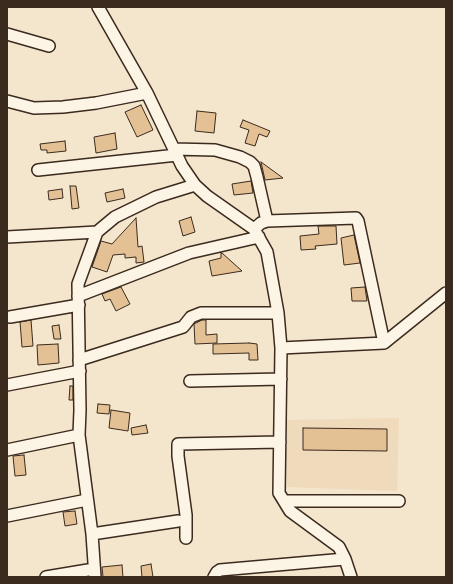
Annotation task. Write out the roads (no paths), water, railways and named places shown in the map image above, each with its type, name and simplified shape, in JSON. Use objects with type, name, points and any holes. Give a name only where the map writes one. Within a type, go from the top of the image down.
[{"type":"street","points":[[98,7],[147,93],[182,166],[195,185],[207,196],[257,233],[267,252],[278,313],[281,348],[279,493],[290,511],[339,547],[351,577]]},
{"type":"street","points":[[7,34],[49,46]]},
{"type":"street","points":[[7,101],[34,108],[63,107],[96,103],[147,93]]},
{"type":"street","points":[[38,170],[176,152],[215,150],[240,157],[250,162],[254,166],[267,221]]},
{"type":"street","points":[[46,577],[95,573],[92,534],[79,435],[80,371],[78,284],[97,232],[115,217],[156,197],[195,185]]},
{"type":"street","points":[[257,233],[261,223],[267,221],[356,218],[358,221],[384,343]]},
{"type":"street","points":[[7,237],[97,232]]},
{"type":"street","points":[[10,317],[79,301],[189,253],[257,233]]},
{"type":"street","points":[[281,348],[384,343],[446,294]]},
{"type":"street","points":[[79,360],[184,327],[191,316],[201,313],[278,313]]},
{"type":"street","points":[[7,385],[80,371]]},
{"type":"street","points":[[190,381],[281,379]]},
{"type":"street","points":[[7,450],[79,435]]},
{"type":"street","points":[[186,538],[186,515],[178,456],[178,444],[280,442]]},
{"type":"street","points":[[7,516],[87,500]]},
{"type":"street","points":[[284,501],[399,501]]},
{"type":"street","points":[[92,534],[178,521]]},
{"type":"street","points":[[214,577],[220,570],[345,559]]}]
